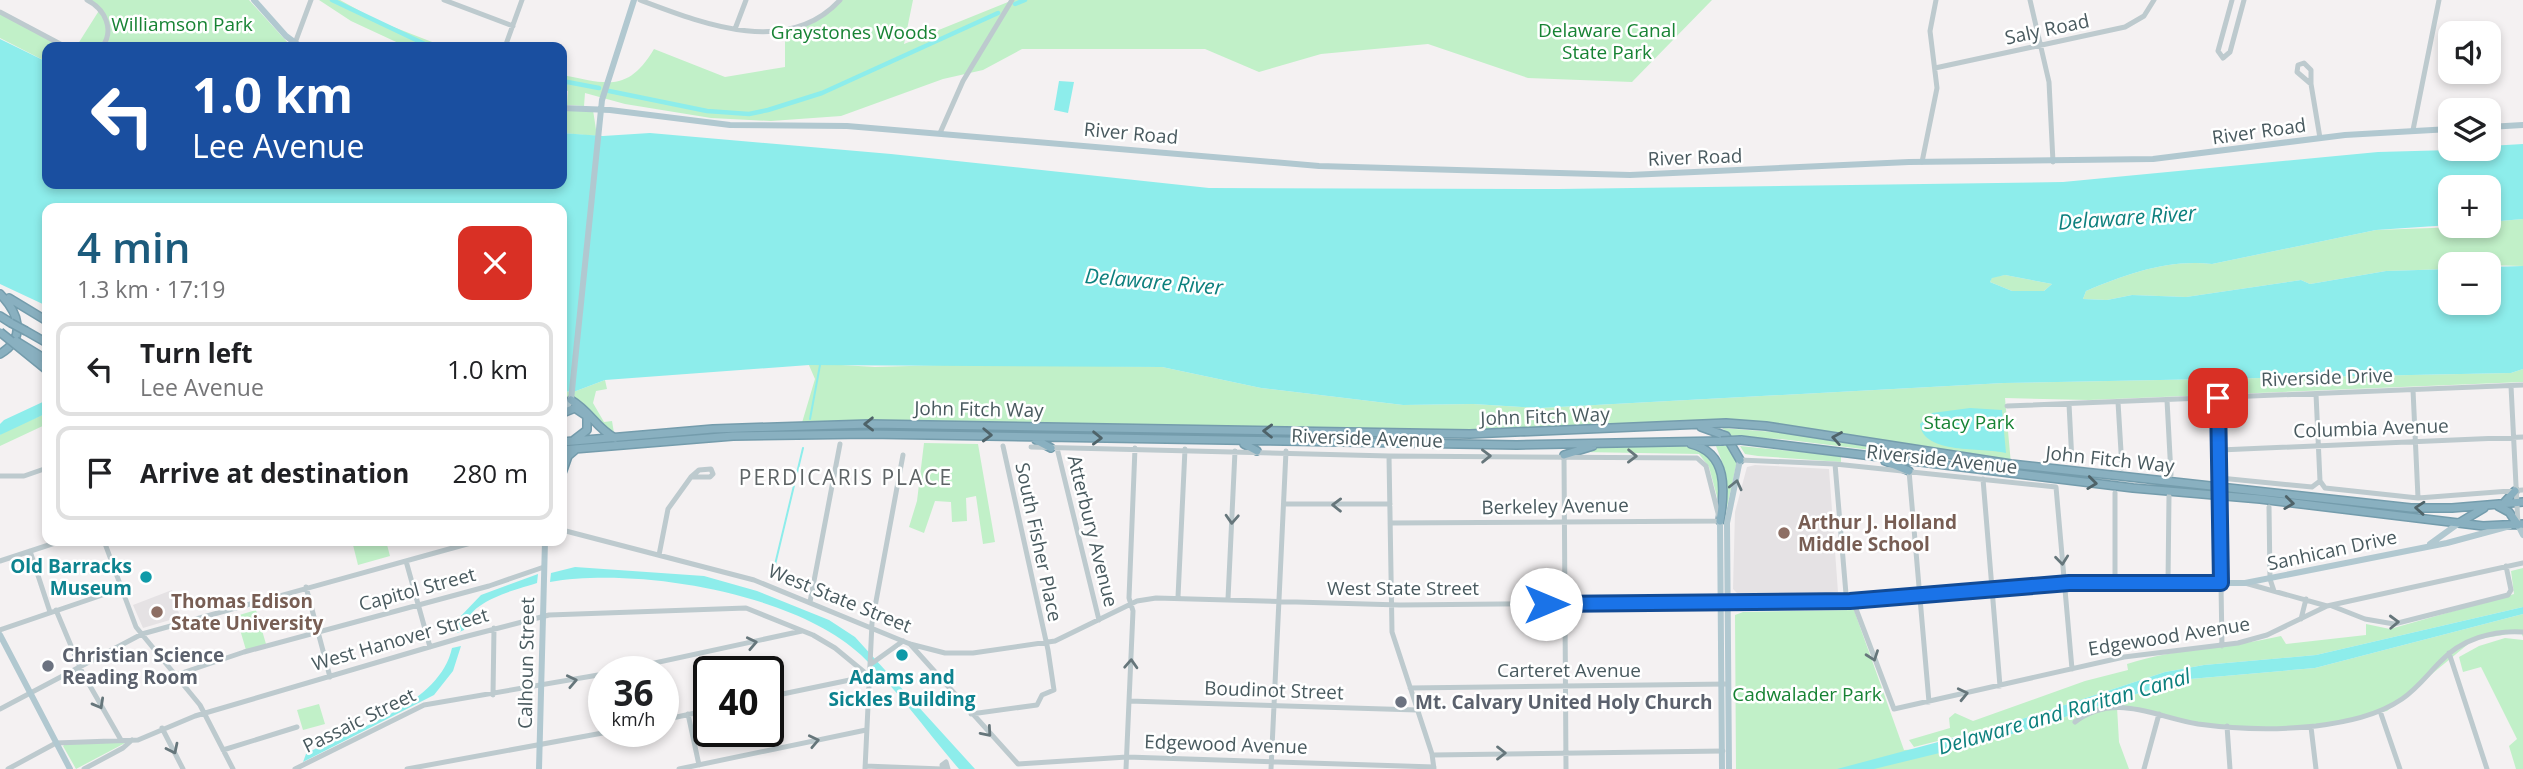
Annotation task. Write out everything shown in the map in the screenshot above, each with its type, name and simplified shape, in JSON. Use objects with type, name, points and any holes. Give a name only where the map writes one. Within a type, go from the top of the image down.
[{"type":"highway","points":[[0,294],[42,318]]},
{"type":"highway","points":[[0,294],[12,306],[18,320],[16,337],[0,360]]},
{"type":"highway","points":[[0,316],[42,340]]},
{"type":"highway","points":[[0,332],[42,357]]},
{"type":"highway","points":[[0,332],[42,366]]},
{"type":"highway","points":[[0,355],[9,349]]},
{"type":"highway","points":[[571,400],[585,408],[600,428],[615,439]]},
{"type":"highway","points":[[567,411],[577,408],[584,412],[588,421],[583,434],[567,442]]},
{"type":"highway","name":"John Fitch Way","points":[[567,442],[753,427],[903,423],[1470,434],[1746,424],[2011,464],[2221,482],[2418,508],[2488,506],[2520,502]]},
{"type":"highway","points":[[1653,427],[1714,430],[1726,436],[1740,460]]},
{"type":"highway","name":"John Fitch Way","points":[[567,450],[775,435],[1517,445],[1741,440],[2133,488],[2483,526],[2517,525]]},
{"type":"highway","points":[[1029,437],[1054,448]]},
{"type":"highway","points":[[1233,441],[1257,451]]},
{"type":"highway","points":[[1681,441],[1706,448],[1719,463],[1723,491],[1720,520]]},
{"type":"highway","points":[[1564,455],[1602,443]]},
{"type":"highway","points":[[567,458],[576,450]]},
{"type":"highway","points":[[1854,453],[1892,463],[1909,471]]},
{"type":"highway","points":[[2517,525],[2509,512],[2499,505],[2519,491]]},
{"type":"highway","points":[[2459,523],[2488,506]]},
{"type":"highway","points":[[2477,511],[2477,519],[2483,526]]},
{"type":"main road","points":[[254,0],[295,42]]},
{"type":"main road","points":[[567,406],[571,400],[602,100],[634,0]]},
{"type":"main road","name":"River Road","points":[[567,108],[739,126],[866,128],[940,133],[1340,167],[1656,176],[1922,162],[2053,162],[2165,158],[2320,138],[2438,130]]},
{"type":"main road","points":[[2501,126],[2523,125]]},
{"type":"main road","points":[[567,403],[571,400]]},
{"type":"main road","points":[[1724,601],[1727,523],[1740,460]]},
{"type":"main road","points":[[1720,520],[1725,684],[1725,751],[1722,769]]},
{"type":"main road","name":"Sanhican Drive","points":[[2426,547],[2459,523]]},
{"type":"main road","points":[[2517,525],[2523,535]]},
{"type":"main road","name":"Sanhican Drive","points":[[2245,583],[2426,547],[2517,525]]},
{"type":"main road","name":"Calhoun Street","points":[[539,769],[544,546]]},
{"type":"main road","name":"West State Street","points":[[1724,601],[1850,601],[2065,584],[2245,583]]},
{"type":"main road","points":[[0,633],[69,769]]},
{"type":"main road","points":[[1725,751],[1729,769]]},
{"type":"street","points":[[87,0],[97,5],[104,14],[108,30],[106,42]]},
{"type":"street","points":[[299,42],[311,0]]},
{"type":"street","points":[[443,0],[513,26]]},
{"type":"street","points":[[507,42],[522,0]]},
{"type":"street","points":[[640,0],[698,21],[735,29],[776,32],[820,18],[841,0]]},
{"type":"street","points":[[735,29],[746,0]]},
{"type":"street","points":[[940,133],[963,81],[1012,0]]},
{"type":"street","points":[[1922,162],[1936,98],[1936,68],[1930,31],[1936,0]]},
{"type":"street","points":[[2030,0],[2052,106],[2053,162]]},
{"type":"street","name":"Saly Road","points":[[1936,68],[2041,47],[2132,24],[2144,16],[2154,0]]},
{"type":"street","points":[[2232,0],[2218,51],[2223,58],[2230,52],[2244,0]]},
{"type":"street","points":[[2413,131],[2439,0]]},
{"type":"street","points":[[0,12],[57,42]]},
{"type":"street","points":[[2311,84],[2320,138]]},
{"type":"street","name":"Riverside Drive","points":[[2007,406],[2523,385]]},
{"type":"street","points":[[2511,386],[2520,502],[2517,525]]},
{"type":"street","points":[[2413,390],[2418,498]]},
{"type":"street","points":[[2316,394],[2320,481],[2325,488],[2418,498],[2519,491]]},
{"type":"street","points":[[2218,398],[2222,646]]},
{"type":"street","points":[[2167,400],[2171,475]]},
{"type":"street","points":[[2118,402],[2122,468]]},
{"type":"street","points":[[2069,404],[2072,462]]},
{"type":"street","name":"Columbia Avenue","points":[[2220,450],[2523,438]]},
{"type":"street","points":[[810,602],[840,444]]},
{"type":"street","name":"South Fisher Place","points":[[971,714],[1031,706],[1038,704],[1042,695],[1053,691],[1046,643],[1003,446]]},
{"type":"street","name":"Riverside Avenue","points":[[1031,447],[1286,451],[1389,456],[1564,455],[1701,459],[1711,482],[1720,520]]},
{"type":"street","name":"Atterbury Avenue","points":[[1054,448],[1099,620]]},
{"type":"street","points":[[1126,769],[1131,604],[1129,587],[1135,448]]},
{"type":"street","points":[[1178,597],[1185,449]]},
{"type":"street","points":[[1228,599],[1236,450]]},
{"type":"street","points":[[1271,769],[1286,451]]},
{"type":"street","points":[[903,455],[872,628],[865,767],[944,769]]},
{"type":"street","points":[[1564,455],[1566,769]]},
{"type":"street","points":[[1389,456],[1392,632],[1433,755],[1434,768]]},
{"type":"street","name":"Riverside Avenue","points":[[1740,460],[1835,464],[2056,487],[2065,584]]},
{"type":"street","points":[[1835,464],[1846,594],[1850,601]]},
{"type":"street","points":[[0,477],[24,476],[42,470]]},
{"type":"street","points":[[1909,471],[1928,702]]},
{"type":"street","points":[[659,555],[668,509],[691,477]]},
{"type":"street","points":[[1983,479],[2000,685]]},
{"type":"street","points":[[2221,482],[2312,487],[2320,481]]},
{"type":"street","points":[[2115,493],[2115,583]]},
{"type":"street","points":[[2168,583],[2169,496]]},
{"type":"street","points":[[1284,504],[1390,504]]},
{"type":"street","points":[[2269,507],[2270,579],[2274,591]]},
{"type":"street","name":"Berkeley Avenue","points":[[1390,523],[1720,520]]},
{"type":"street","name":"West State Street","points":[[567,531],[754,580],[925,649],[973,653],[1046,643],[1146,599],[1178,597],[1280,603],[1391,605],[1724,601]]},
{"type":"street","points":[[0,561],[46,546]]},
{"type":"street","points":[[106,546],[136,627],[205,713],[233,769]]},
{"type":"street","points":[[0,709],[142,634],[460,546]]},
{"type":"street","points":[[30,551],[53,611],[80,667],[121,740]]},
{"type":"street","points":[[406,561],[430,647]]},
{"type":"street","name":"Edgewood Avenue","points":[[1850,601],[1891,706],[1897,710],[2152,653],[2222,646],[2259,638],[2328,606],[2523,563]]},
{"type":"street","name":"West State Street","points":[[2245,583],[2371,620],[2401,623],[2508,594],[2511,590],[2506,566]]},
{"type":"street","name":"Capitol Street","points":[[176,675],[318,632],[544,570]]},
{"type":"street","points":[[2065,584],[2072,669]]},
{"type":"street","points":[[306,587],[330,677]]},
{"type":"street","points":[[0,633],[53,611],[120,589]]},
{"type":"street","points":[[2301,619],[2306,599]]},
{"type":"street","name":"West Hanover Street","points":[[56,743],[132,740],[205,713],[542,616],[746,608],[803,631],[835,648],[869,676]]},
{"type":"street","points":[[494,628],[494,695]]},
{"type":"street","points":[[679,658],[803,631]]},
{"type":"street","points":[[2075,722],[2094,712],[2116,706],[2132,706],[2198,724],[2311,727],[2380,711],[2420,685],[2449,653],[2476,638],[2523,632]]},
{"type":"street","points":[[870,665],[906,643],[971,714]]},
{"type":"street","points":[[920,657],[925,649]]},
{"type":"street","points":[[2449,653],[2487,769]]},
{"type":"street","points":[[784,694],[869,676]]},
{"type":"street","name":"Passaic Street","points":[[295,769],[419,707],[588,677]]},
{"type":"street","name":"Carteret Avenue","points":[[1410,688],[1725,684]]},
{"type":"street","name":"Boudinot Street","points":[[1129,701],[1417,710]]},
{"type":"street","points":[[2380,711],[2400,769]]},
{"type":"street","points":[[679,716],[693,713]]},
{"type":"street","points":[[688,714],[699,765]]},
{"type":"street","name":"Edgewood Avenue","points":[[971,714],[1018,764],[1127,757],[1434,768]]},
{"type":"street","points":[[2144,769],[2159,714]]},
{"type":"street","points":[[2227,726],[2230,769]]},
{"type":"street","points":[[223,750],[297,727]]},
{"type":"street","points":[[2311,727],[2316,769]]},
{"type":"street","points":[[162,728],[183,769]]},
{"type":"street","points":[[679,769],[866,730]]},
{"type":"street","points":[[407,769],[588,736]]},
{"type":"street","points":[[84,769],[123,748],[132,740]]},
{"type":"street","points":[[8,769],[56,743]]},
{"type":"street","points":[[1433,755],[1725,751]]},
{"type":"shaded area","name":"Arthur J. Holland Middle School","points":[[1755,465],[1829,469],[1838,592],[1738,594],[1733,589],[1735,512],[1747,467]]},
{"type":"shaded area","name":"Thomas Edison State University","points":[[172,590],[180,617],[143,628],[133,605]]},
{"type":"green space","name":"Williamson Park","points":[[85,0],[249,0],[287,42],[79,42],[100,9]]},
{"type":"green space","points":[[319,0],[340,0],[378,21],[432,42],[396,42],[351,21]]},
{"type":"green space","name":"Delaware Canal State Park","points":[[840,0],[913,0],[904,44],[1013,0],[1712,0],[1632,82],[1528,78],[1428,44],[1321,54],[1259,72],[1205,49],[1022,49],[983,70],[943,79],[841,116],[771,121],[711,118],[625,104],[585,93],[584,106],[567,105],[567,76],[603,82],[625,79],[644,63],[654,49],[725,77],[785,67],[785,30],[812,22]]},
{"type":"green space","name":"Williamson Park","points":[[0,13],[56,42],[42,42],[42,59],[0,38]]},
{"type":"green space","points":[[567,108],[593,110],[597,136],[567,133]]},
{"type":"green space","points":[[2523,219],[2523,266],[2501,265],[2501,252],[2438,252],[2438,269],[2386,271],[2310,284],[2301,280],[2186,297],[2132,295],[2107,300],[2083,299],[2086,291],[2132,274],[2164,266],[2212,264],[2376,230],[2438,228],[2438,238],[2501,238],[2501,221]]},
{"type":"green space","points":[[2005,275],[2052,284],[2044,291],[2012,291],[1990,282],[1992,277]]},
{"type":"green space","name":"Stacy Park","points":[[808,363],[875,367],[979,364],[1162,367],[1261,388],[1403,405],[1473,404],[1540,408],[2004,383],[2511,373],[2523,369],[2523,382],[2089,400],[2005,398],[2011,464],[1746,424],[1561,432],[801,426],[815,379]]},
{"type":"green space","points":[[605,380],[607,389],[596,391],[593,403],[604,422],[612,421],[614,433],[584,404],[567,405],[567,392]]},
{"type":"green space","points":[[42,415],[42,426],[0,446],[0,435]]},
{"type":"green space","points":[[1722,428],[1785,433],[1934,458],[1781,439],[1733,437]]},
{"type":"green space","points":[[924,443],[978,444],[995,542],[983,544],[976,496],[966,498],[967,521],[952,522],[951,502],[935,501],[924,533],[909,527],[917,501]]},
{"type":"green space","points":[[1683,446],[1696,449],[1712,460],[1719,475],[1720,508],[1709,467],[1699,454],[1581,452],[1600,447]]},
{"type":"green space","points":[[1716,446],[1732,446],[1737,461],[1726,512],[1724,467]]},
{"type":"green space","points":[[1740,446],[1841,456],[1841,462],[1745,454]]},
{"type":"green space","points":[[353,546],[387,546],[390,556],[358,565]]},
{"type":"green space","points":[[2523,568],[2523,607],[2316,655],[2204,665],[2165,672],[2013,722],[1914,747],[1909,740],[1950,728],[1949,718],[1955,713],[1973,721],[2085,681],[2128,670],[2127,664],[2146,659],[2281,636],[2286,644],[2366,635],[2366,624],[2390,629],[2514,594],[2511,571]]},
{"type":"green space","points":[[256,610],[266,644],[246,650],[236,616]]},
{"type":"green space","name":"Cadwalader Park","points":[[1854,610],[1904,750],[1967,746],[1997,739],[2164,685],[2190,679],[2315,668],[2523,614],[2523,637],[2521,632],[2473,640],[2387,711],[2315,728],[2217,726],[2117,707],[2119,742],[2129,769],[1736,769],[1735,615],[1743,612]]},
{"type":"green space","points":[[2505,638],[2523,640],[2523,769],[2516,769],[2509,746],[2517,739],[2481,667],[2463,672],[2459,657],[2479,646]]},
{"type":"green space","points":[[319,704],[325,724],[303,730],[297,710]]},
{"type":"green space","points":[[127,742],[76,769],[63,746],[65,744]]},
{"type":"water","name":"Delaware River","points":[[0,39],[42,60],[42,189],[567,189],[567,133],[603,136],[650,133],[891,154],[1209,188],[1558,189],[2063,182],[2378,152],[2438,150],[2438,161],[2501,161],[2501,145],[2523,144],[2523,219],[2501,221],[2501,175],[2438,175],[2438,226],[2376,230],[2212,264],[2164,266],[2132,274],[2086,291],[2083,299],[2107,300],[2132,295],[2186,297],[2301,280],[2310,284],[2386,271],[2438,269],[2438,315],[2501,315],[2501,267],[2523,266],[2523,369],[2511,373],[2004,383],[1540,408],[1473,404],[1403,405],[1261,388],[1162,367],[809,365],[605,380],[567,392],[567,203],[42,203],[42,304],[0,284]],"holes":[[[2005,275],[2052,284],[2044,291],[2012,291],[1990,282],[1992,278]]]},
{"type":"water","points":[[1059,81],[1074,82],[1068,113],[1054,110]]},
{"type":"water","points":[[42,402],[42,415],[0,435],[0,424]]},
{"type":"water","points":[[1970,408],[2002,410],[2006,453],[1942,445],[1931,441],[1924,434],[1920,424],[1932,413]]},
{"type":"water","points":[[575,567],[704,576],[757,591],[829,620],[855,637],[975,769],[959,769],[861,655],[832,633],[797,615],[756,601],[669,582],[586,578],[550,582],[551,573]]},
{"type":"water","points":[[538,574],[537,583],[482,604],[473,611],[464,630],[457,633],[459,618],[481,595]]},
{"type":"water","name":"Delaware and Raritan Canal","points":[[2523,607],[2523,614],[2315,668],[2190,679],[1997,739],[1874,769],[1837,769],[2013,722],[2165,672],[2204,665],[2316,655]]},
{"type":"water","points":[[461,646],[453,671],[434,695],[303,762],[306,754],[313,750],[396,711],[415,698],[432,684],[445,667],[452,648]]},
{"type":"waterway","points":[[332,0],[420,42]]},
{"type":"waterway","points":[[1015,4],[1025,0]]},
{"type":"waterway","points":[[609,91],[707,111],[749,114],[822,93],[998,13]]},
{"type":"waterway","points":[[567,82],[599,88]]},
{"type":"waterway","points":[[810,419],[820,365]]},
{"type":"waterway","points":[[773,573],[803,448]]},
{"type":"place","name":"Arthur J. Holland Middle School","points":[[1784,533]]},
{"type":"place","name":"Old Barracks Museum","points":[[146,577]]},
{"type":"place","name":"Thomas Edison State University","points":[[157,612]]},
{"type":"place","name":"Adams and Sickles Building","points":[[902,655]]},
{"type":"place","name":"Christian Science Reading Room","points":[[48,666]]},
{"type":"place","name":"Mt. Calvary United Holy Church","points":[[1401,702]]},
{"type":"district","name":"PERDICARIS PLACE","points":[[846,477]]},
{"type":"route","points":[[1546,604],[1850,601],[2069,583],[2221,583],[2218,398]]},
{"type":"park label","name":"Graystones Woods","points":[[854,32]]}]
